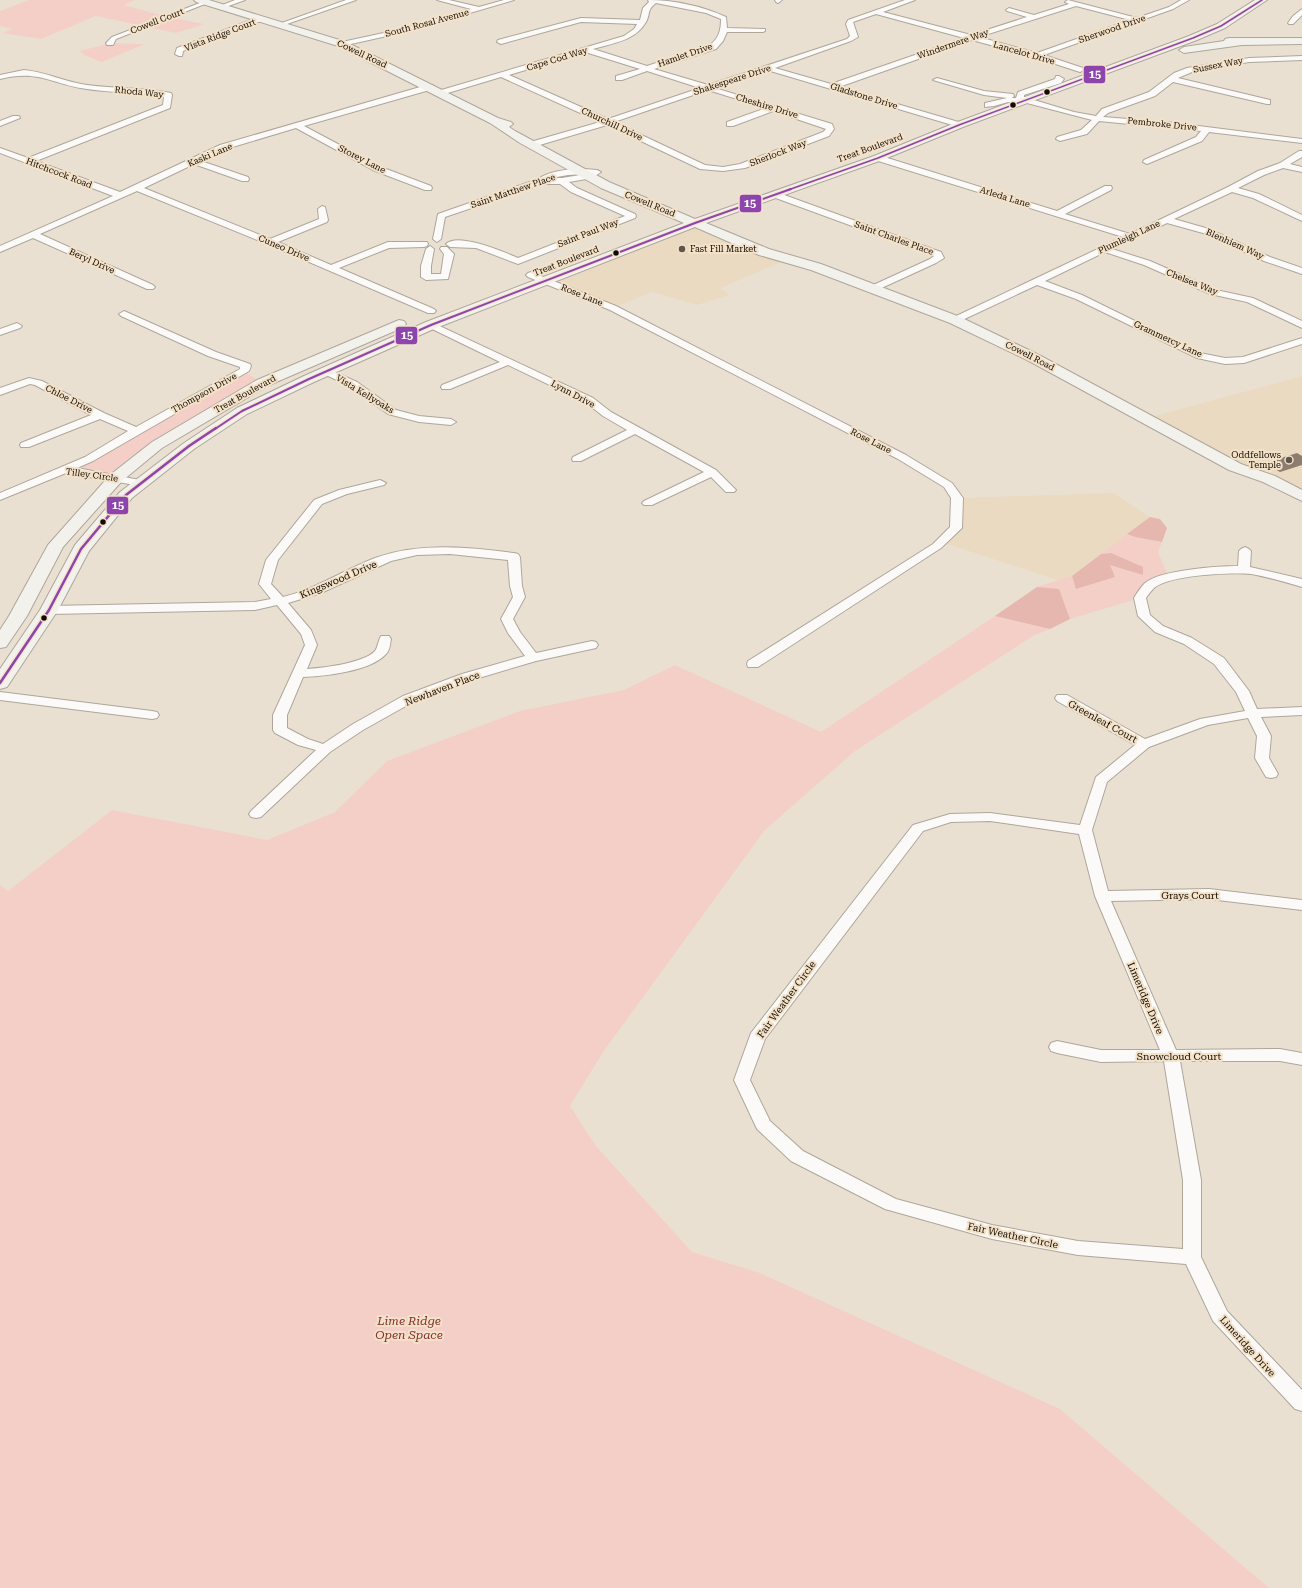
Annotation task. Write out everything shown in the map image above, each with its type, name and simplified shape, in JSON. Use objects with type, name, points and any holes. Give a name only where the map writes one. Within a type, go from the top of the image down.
[{"type":"main road","name":"Treat Boulevard","points":[[899,137],[1080,70],[1179,36],[1222,16],[1246,0]]},
{"type":"main road","name":"Treat Boulevard","points":[[0,643],[18,616],[56,545],[116,478],[157,445],[262,383],[431,318],[531,275],[695,218],[776,195],[878,158],[1023,100],[1202,35],[1234,22],[1262,0]]},
{"type":"main road","name":"Cowell Road","points":[[203,1],[282,24],[342,44],[430,87],[494,121],[530,145],[589,173]]},
{"type":"main road","points":[[1188,32],[1242,42]]},
{"type":"main road","points":[[1245,32],[1273,38]]},
{"type":"main road","points":[[1202,35],[1243,38],[1302,37]]},
{"type":"main road","points":[[1114,67],[1182,50],[1242,42],[1302,41]]},
{"type":"main road","name":"Cowell Road","points":[[494,121],[504,123],[542,142],[589,173],[604,185],[789,252],[816,267],[955,320],[1034,358],[1184,438],[1235,467],[1257,485],[1302,509]]},
{"type":"main road","name":"Treat Boulevard","points":[[0,683],[49,610],[81,549],[126,495],[189,446],[242,411],[431,318],[546,280],[824,165]]},
{"type":"main road","name":"Cowell Road","points":[[1235,467],[1269,479],[1302,496]]},
{"type":"main road","points":[[49,610],[43,608],[39,598],[54,570],[50,557]]},
{"type":"main road","points":[[0,657],[11,650],[31,618],[37,613],[49,610]]},
{"type":"street","points":[[223,6],[242,0]]},
{"type":"street","points":[[282,24],[353,0]]},
{"type":"street","points":[[440,0],[479,9]]},
{"type":"street","name":"South Rosal Avenue","points":[[342,44],[403,31],[511,0]]},
{"type":"street","points":[[653,0],[708,11],[724,18],[725,30],[763,30]]},
{"type":"street","name":"Cape Cod Way","points":[[441,93],[626,38],[637,30],[643,22],[646,8],[653,0]]},
{"type":"street","name":"Shakespeare Drive","points":[[530,145],[607,122],[849,40],[854,37],[849,24],[850,21],[912,0]]},
{"type":"street","points":[[1060,0],[1138,20]]},
{"type":"street","name":"Sherwood Drive","points":[[1037,56],[1171,8],[1186,0]]},
{"type":"street","name":"Cowell Court","points":[[110,43],[114,38],[203,1]]},
{"type":"street","name":"Windermere Way","points":[[831,87],[970,38],[1076,4]]},
{"type":"street","points":[[1009,10],[1033,17]]},
{"type":"street","points":[[1292,22],[1302,11]]},
{"type":"street","name":"Lancelot Drive","points":[[875,12],[1037,56],[1080,70]]},
{"type":"street","name":"Vista Ridge Court","points":[[179,54],[180,50],[263,19]]},
{"type":"street","points":[[501,42],[581,20],[643,22]]},
{"type":"street","name":"Hamlet Drive","points":[[619,78],[713,47],[721,39],[725,30]]},
{"type":"street","name":"Cheshire Drive","points":[[587,50],[824,124],[829,126],[830,129]]},
{"type":"street","name":"Sussex Way","points":[[1060,139],[1084,132],[1099,119],[1105,111],[1152,94],[1172,79],[1190,70],[1249,60],[1302,58]]},
{"type":"street","name":"Gladstone Drive","points":[[768,68],[959,125]]},
{"type":"street","name":"Rhoda Way","points":[[0,77],[24,72],[47,75],[62,82],[87,87],[168,95],[167,106],[28,161]]},
{"type":"street","name":"Churchill Drive","points":[[503,75],[703,167],[723,168]]},
{"type":"street","points":[[1023,100],[1020,98],[1021,94],[1058,81],[1059,78]]},
{"type":"street","points":[[1172,79],[1267,102]]},
{"type":"street","points":[[937,80],[1007,98]]},
{"type":"street","name":"Kaski Lane","points":[[0,249],[137,188],[223,147],[430,87]]},
{"type":"street","name":"Pembroke Drive","points":[[988,104],[1008,100],[1023,100],[1073,114],[1099,119],[1167,124],[1302,141]]},
{"type":"street","points":[[730,124],[774,108]]},
{"type":"street","points":[[0,124],[16,118]]},
{"type":"street","name":"Storey Lane","points":[[298,126],[378,169],[428,188]]},
{"type":"street","name":"Sherlock Way","points":[[723,168],[742,166],[826,134],[830,129]]},
{"type":"street","points":[[1147,162],[1199,139],[1207,129]]},
{"type":"street","name":"Hitchcock Road","points":[[0,150],[119,195]]},
{"type":"street","name":"Plumleigh Lane","points":[[955,320],[1039,282],[1103,249],[1132,237],[1261,173],[1283,165],[1302,153]]},
{"type":"street","name":"Arleda Lane","points":[[878,158],[1132,237]]},
{"type":"street","points":[[194,161],[245,179]]},
{"type":"street","points":[[1283,165],[1302,170]]},
{"type":"street","name":"Saint Matthew Place","points":[[562,181],[589,173]]},
{"type":"street","name":"Saint Matthew Place","points":[[437,240],[441,216],[541,181],[550,176],[589,173]]},
{"type":"street","points":[[541,181],[562,181]]},
{"type":"street","name":"Saint Paul Way","points":[[447,247],[470,244],[518,261],[632,216],[574,190],[562,181]]},
{"type":"street","name":"Cuneo Drive","points":[[137,188],[331,268],[431,318]]},
{"type":"street","points":[[1058,214],[1108,188]]},
{"type":"street","points":[[1231,189],[1256,196],[1302,218]]},
{"type":"street","name":"Saint Charles Place","points":[[776,195],[938,254],[939,258],[933,262],[872,289]]},
{"type":"street","points":[[270,242],[324,220],[322,209]]},
{"type":"street","name":"Blenhiem Way","points":[[1167,220],[1210,233],[1248,251],[1302,271]]},
{"type":"street","name":"Beryl Drive","points":[[34,235],[150,287]]},
{"type":"street","points":[[429,241],[448,241],[447,247],[449,254],[445,277],[426,277],[427,246],[429,241]]},
{"type":"street","points":[[331,268],[388,245],[447,247]]},
{"type":"street","name":"Chelsea Way","points":[[1103,249],[1147,263],[1212,292],[1250,300],[1302,325]]},
{"type":"street","points":[[1283,265],[1302,260]]},
{"type":"street","name":"Rose Lane","points":[[531,275],[613,308],[908,460],[948,485],[957,498],[956,528],[936,546],[753,664]]},
{"type":"street","name":"Grammercy Lane","points":[[1039,282],[1079,297],[1197,355],[1225,361],[1244,360],[1302,341]]},
{"type":"street","name":"Thompson Drive","points":[[65,470],[89,459],[244,371],[246,366],[212,354],[124,314]]},
{"type":"street","name":"Lynn Drive","points":[[431,318],[508,362],[589,400],[607,414],[712,472],[730,490]]},
{"type":"street","points":[[0,332],[17,326]]},
{"type":"street","points":[[446,387],[508,362]]},
{"type":"street","name":"Vista Kellyoaks","points":[[326,371],[353,384],[392,412],[419,419],[451,422]]},
{"type":"street","name":"Chloe Drive","points":[[0,392],[29,381],[38,383],[100,415],[136,431]]},
{"type":"street","points":[[25,445],[100,415]]},
{"type":"street","points":[[577,459],[635,430]]},
{"type":"street","name":"Tilley Circle","points":[[0,497],[65,470],[141,483]]},
{"type":"street","points":[[648,503],[712,472]]},
{"type":"street","points":[[325,749],[303,742],[280,730],[280,716],[311,645],[308,633],[279,602],[265,584],[272,560],[318,502],[343,492],[380,483]]},
{"type":"street","points":[[1244,570],[1245,551]]},
{"type":"street","name":"Kingswood Drive","points":[[49,610],[237,606],[279,602],[316,590],[387,558],[417,552],[491,553],[514,558],[516,586],[519,597],[507,618],[514,633],[533,658]]},
{"type":"street","points":[[1271,774],[1262,758],[1264,736],[1242,691],[1219,660],[1188,641],[1159,629],[1144,616],[1140,598],[1150,585],[1177,576],[1206,572],[1244,570],[1274,575],[1302,583]]},
{"type":"street","points":[[299,673],[327,672],[349,667],[379,654],[382,651],[385,639]]},
{"type":"street","name":"Newhaven Place","points":[[256,814],[325,749],[358,727],[408,699],[467,677],[533,658],[592,645]]},
{"type":"street","points":[[0,696],[152,715]]},
{"type":"street","name":"Greenleaf Court","points":[[1062,698],[1144,744]]},
{"type":"street","points":[[1085,830],[1101,780],[1144,744],[1205,722],[1253,713],[1302,711]]},
{"type":"street","name":"Fair Weather Circle","points":[[1085,830],[990,817],[950,818],[918,828],[757,1037],[742,1080],[763,1125],[797,1156],[891,1204],[992,1232],[1078,1248],[1192,1257]]},
{"type":"street","name":"Limeridge Drive","points":[[1085,830],[1102,896],[1171,1057],[1192,1180],[1192,1257],[1220,1316],[1302,1403]]},
{"type":"street","name":"Grays Court","points":[[1102,896],[1209,894],[1302,905]]},
{"type":"street","name":"Snowcloud Court","points":[[1057,1047],[1101,1056],[1280,1056],[1302,1059]]},
{"type":"shaded area","points":[[695,223],[788,259],[721,288],[730,295],[697,305],[652,292],[613,308],[546,280]]},
{"type":"shaded area","points":[[1302,376],[1302,488],[1292,491],[1147,418]]},
{"type":"shaded area","points":[[1114,493],[1150,517],[1072,576],[1060,581],[941,542],[956,528],[957,498]]},
{"type":"shaded area","points":[[1150,517],[1160,519],[1167,528],[1162,542],[1127,534]]},
{"type":"shaded area","points":[[1111,553],[1143,567],[1143,575],[1110,565],[1115,577],[1076,589],[1072,576],[1101,554]]},
{"type":"shaded area","points":[[1037,587],[1059,589],[1070,619],[1050,629],[995,616]]},
{"type":"green space","points":[[29,0],[135,0],[124,5],[168,17],[204,24],[176,33],[96,16],[41,39],[2,33],[12,29],[0,26],[0,11]]},
{"type":"green space","points":[[110,43],[145,44],[102,62],[84,55],[80,51]]},
{"type":"green space","points":[[244,371],[262,383],[157,445],[116,478],[65,469]]},
{"type":"green space","points":[[1127,534],[1162,542],[1158,552],[1169,578],[1150,585],[1140,598],[1070,619],[1059,590],[1037,587],[1072,576],[1077,589],[1114,577],[1109,565],[1111,553],[1101,554]]},
{"type":"green space","name":"Lime Ridge Open Space","points":[[995,616],[1050,629],[1033,636],[855,751],[765,830],[603,1052],[570,1106],[596,1146],[692,1252],[760,1273],[1060,1409],[1269,1588],[0,1588],[0,885],[8,891],[112,810],[267,840],[335,812],[387,761],[520,711],[624,690],[675,665],[821,732]]},
{"type":"building","name":"Oddfellows Temple","points":[[1297,453],[1302,456],[1302,465],[1280,472],[1265,463]]},
{"type":"transit line","name":"15","points":[[0,683],[49,610],[81,549],[126,495],[189,446],[242,411],[309,379],[431,325],[695,223],[878,158],[959,125],[1193,38],[1221,26],[1262,0]]},
{"type":"place","name":"Fast Fill Market","points":[[682,249]]},
{"type":"place","name":"Oddfellows Temple","points":[[1289,460]]}]
